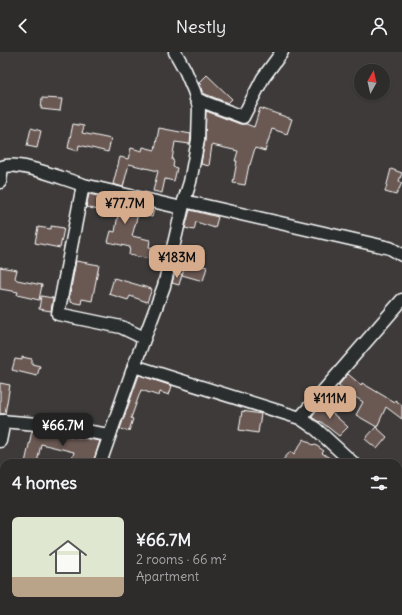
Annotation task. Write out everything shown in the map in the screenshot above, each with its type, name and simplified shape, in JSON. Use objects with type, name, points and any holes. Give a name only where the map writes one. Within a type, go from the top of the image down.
[{"type":"street","points":[[101,459],[164,286],[183,205],[190,182],[198,140],[198,107],[194,91],[175,52]]},
{"type":"street","points":[[196,99],[243,117],[263,78],[282,52]]},
{"type":"street","points":[[0,182],[2,167],[8,165],[42,171],[83,185],[383,246],[402,255]]},
{"type":"street","points":[[83,185],[58,314],[121,327],[144,338]]},
{"type":"street","points":[[300,418],[402,300]]},
{"type":"street","points":[[134,366],[300,418],[316,429],[345,459]]},
{"type":"street","points":[[0,441],[2,421],[50,425],[109,435]]},
{"type":"building","points":[[207,75],[232,99],[228,103],[205,94],[202,91],[202,86],[199,83]]},
{"type":"building","points":[[42,98],[62,99],[60,111],[41,109]]},
{"type":"building","points":[[260,108],[292,119],[287,134],[272,129],[265,151],[255,148],[249,165],[245,185],[233,183],[237,161],[235,161],[238,151],[212,145],[209,166],[201,164],[205,140],[206,111],[240,124],[246,124],[254,127]]},
{"type":"building","points":[[73,124],[84,126],[82,133],[111,139],[108,152],[79,145],[78,151],[68,148]]},
{"type":"building","points":[[31,128],[41,131],[37,148],[27,146]]},
{"type":"building","points":[[159,128],[191,134],[190,144],[175,142],[172,160],[174,161],[173,167],[177,168],[174,181],[165,179],[162,193],[153,191],[158,171],[129,164],[123,187],[113,184],[120,157],[128,159],[131,148],[142,151],[143,147],[155,150]]},
{"type":"building","points":[[391,169],[402,173],[399,181],[402,183],[396,195],[385,192]]},
{"type":"building","points":[[89,194],[154,209],[152,217],[138,214],[132,236],[150,240],[149,247],[157,249],[155,260],[129,255],[130,247],[108,242],[111,231],[115,232],[118,215],[86,207]]},
{"type":"building","points":[[190,210],[218,217],[215,228],[196,222],[194,230],[185,228]]},
{"type":"building","points":[[51,226],[64,228],[60,248],[35,243],[38,227],[51,229]]},
{"type":"building","points":[[76,261],[99,265],[92,301],[82,299],[81,304],[70,302],[69,299]]},
{"type":"building","points":[[186,262],[207,267],[203,281],[182,275]]},
{"type":"building","points":[[0,267],[17,270],[15,278],[17,280],[42,285],[39,300],[17,295],[18,292],[0,289]]},
{"type":"building","points":[[175,273],[182,274],[179,285],[172,283]]},
{"type":"building","points":[[114,278],[152,289],[147,302],[130,296],[128,300],[109,294]]},
{"type":"building","points":[[41,296],[53,298],[51,311],[39,309]]},
{"type":"building","points":[[22,357],[32,359],[32,364],[40,366],[37,376],[12,370],[15,359],[22,360]]},
{"type":"building","points":[[348,374],[361,385],[362,383],[394,402],[395,400],[402,405],[402,419],[386,407],[377,427],[356,415],[363,402],[338,386]]},
{"type":"building","points":[[139,375],[172,386],[169,395],[160,392],[159,396],[141,390],[131,418],[133,419],[129,431],[120,429]]},
{"type":"building","points":[[0,383],[10,385],[5,414],[0,414]]},
{"type":"building","points":[[322,404],[348,427],[339,436],[320,421],[319,422],[311,417]]},
{"type":"building","points":[[242,411],[261,414],[258,433],[239,430]]},
{"type":"building","points":[[376,427],[387,437],[377,449],[365,439]]},
{"type":"building","points":[[32,431],[49,432],[100,441],[94,459],[72,459],[74,452],[41,444],[38,459],[26,459]]},
{"type":"building","points":[[304,439],[324,451],[322,453],[331,459],[284,459],[291,451],[294,454]]}]
